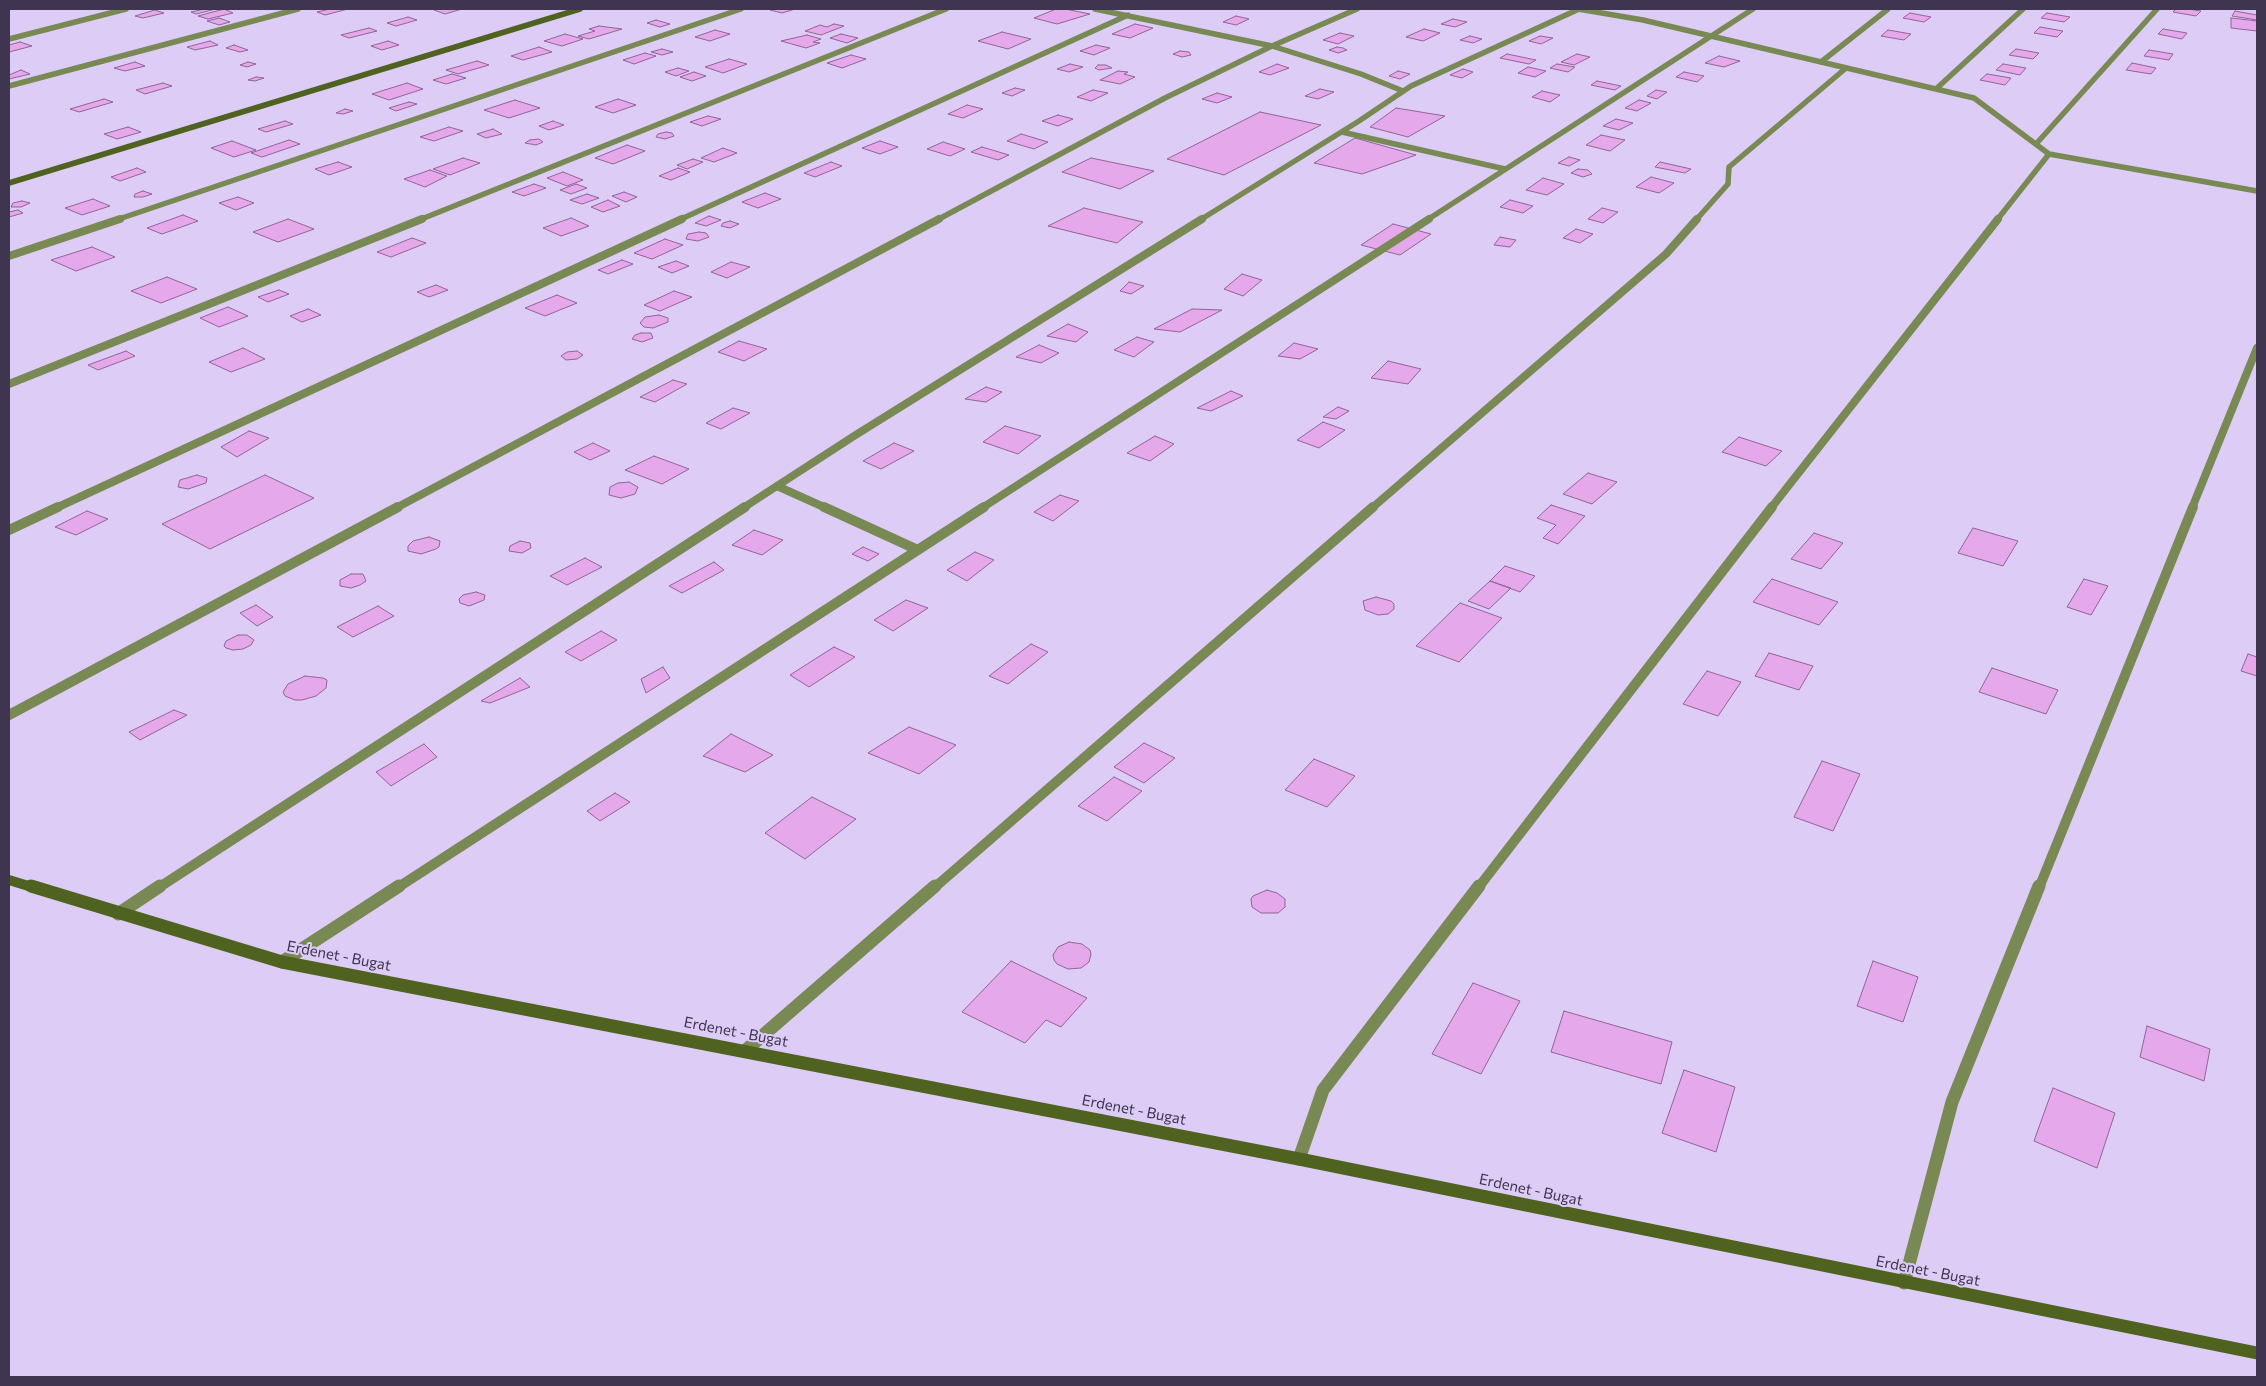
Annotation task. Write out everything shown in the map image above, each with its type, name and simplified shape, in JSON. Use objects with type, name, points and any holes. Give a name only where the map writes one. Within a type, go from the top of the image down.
[{"type":"street","points":[[9,39],[126,9]]},
{"type":"street","points":[[9,86],[298,9]]},
{"type":"street","points":[[9,183],[580,9]]},
{"type":"street","points":[[9,256],[741,9]]},
{"type":"street","points":[[9,384],[946,9]]},
{"type":"street","points":[[1095,9],[1272,46],[1361,74],[1403,92]]},
{"type":"street","points":[[9,715],[1165,98],[1272,46],[1357,9]]},
{"type":"street","points":[[118,914],[777,486],[1342,132],[1411,86],[1579,9],[1711,36],[1974,98],[2049,154],[2257,191]]},
{"type":"street","points":[[1614,15],[1625,9]]},
{"type":"street","points":[[282,962],[1753,9]]},
{"type":"street","points":[[1821,62],[1888,9]]},
{"type":"street","points":[[1936,89],[2023,9]]},
{"type":"street","points":[[2036,144],[2157,9]]},
{"type":"street","points":[[9,530],[812,158],[1015,68],[1128,15]]},
{"type":"street","points":[[746,1050],[1666,254],[1728,184],[1729,166],[1846,68]]},
{"type":"street","points":[[1342,132],[1505,169]]},
{"type":"street","points":[[1300,1159],[1323,1090],[1708,588],[2049,154]]},
{"type":"street","points":[[1904,1283],[1952,1102],[2257,348]]},
{"type":"street","points":[[777,486],[918,550]]},
{"type":"street","name":"Erdenet - Bugat","points":[[9,880],[282,962],[746,1050],[1300,1159],[2257,1354]]},
{"type":"building","points":[[216,9],[196,14],[191,12]]},
{"type":"building","points":[[224,9],[233,13],[208,19],[198,16]]},
{"type":"building","points":[[330,9],[348,9],[325,15],[317,12]]},
{"type":"building","points":[[462,9],[445,14],[434,10]]},
{"type":"building","points":[[795,9],[782,13],[770,10]]},
{"type":"building","points":[[1056,9],[1090,14],[1057,24],[1034,18]]},
{"type":"building","points":[[2176,9],[2201,11],[2196,16],[2173,12]]},
{"type":"building","points":[[155,10],[164,13],[143,18],[135,16]]},
{"type":"building","points":[[2235,11],[2257,15],[2257,20],[2232,16]]},
{"type":"building","points":[[1910,13],[1931,17],[1924,22],[1903,18]]},
{"type":"building","points":[[2047,13],[2070,17],[2064,22],[2041,18]]},
{"type":"building","points":[[1236,16],[1249,19],[1236,25],[1223,22]]},
{"type":"building","points":[[408,17],[417,20],[396,26],[387,23]]},
{"type":"building","points":[[219,18],[230,22],[219,25],[207,21]]},
{"type":"building","points":[[2231,18],[2257,21],[2257,31],[2231,28]]},
{"type":"building","points":[[1453,19],[1467,22],[1455,27],[1441,24]]},
{"type":"building","points":[[656,20],[670,24],[660,27],[647,23]]},
{"type":"building","points":[[834,24],[844,26],[821,35],[805,31],[820,25],[827,27]]},
{"type":"building","points":[[1135,24],[1153,28],[1130,38],[1112,34]]},
{"type":"building","points":[[599,26],[622,29],[589,39],[578,36],[595,31],[589,29]]},
{"type":"building","points":[[2040,27],[2063,31],[2057,37],[2034,33]]},
{"type":"building","points":[[369,28],[377,31],[349,38],[341,35]]},
{"type":"building","points":[[1424,29],[1440,33],[1423,41],[1406,37]]},
{"type":"building","points":[[2163,29],[2187,33],[2182,39],[2158,34]]},
{"type":"building","points":[[715,30],[730,34],[710,41],[695,37]]},
{"type":"building","points":[[1888,30],[1911,34],[1904,40],[1881,36]]},
{"type":"building","points":[[1002,32],[1031,39],[1008,49],[978,41]]},
{"type":"building","points":[[1340,33],[1354,36],[1338,44],[1323,40]]},
{"type":"building","points":[[565,34],[583,39],[562,46],[544,41]]},
{"type":"building","points":[[841,34],[858,38],[847,43],[830,38]]},
{"type":"building","points":[[807,35],[821,39],[813,42],[820,43],[806,48],[781,41]]},
{"type":"building","points":[[1470,36],[1482,39],[1473,43],[1460,40]]},
{"type":"building","points":[[1540,36],[1553,38],[1541,44],[1529,41]]},
{"type":"building","points":[[210,41],[218,45],[195,50],[187,47]]},
{"type":"building","points":[[388,41],[399,45],[382,50],[371,46]]},
{"type":"building","points":[[20,42],[32,46],[9,52],[9,45]]},
{"type":"building","points":[[234,45],[248,50],[240,52],[226,48]]},
{"type":"building","points":[[1096,45],[1110,48],[1094,55],[1080,51]]},
{"type":"building","points":[[539,47],[552,52],[523,60],[511,56]]},
{"type":"building","points":[[1337,47],[1347,50],[1338,53],[1329,50]]},
{"type":"building","points":[[662,49],[673,52],[662,55],[651,52]]},
{"type":"building","points":[[2016,49],[2039,53],[2033,59],[2009,55]]},
{"type":"building","points":[[2149,50],[2173,54],[2169,60],[2144,56]]},
{"type":"building","points":[[1180,51],[1189,52],[1191,55],[1182,57],[1173,54]]},
{"type":"building","points":[[645,53],[656,56],[634,64],[623,60]]},
{"type":"building","points":[[1507,54],[1536,60],[1529,64],[1500,58]]},
{"type":"building","points":[[1577,54],[1590,57],[1574,65],[1561,62]]},
{"type":"building","points":[[851,55],[866,59],[842,68],[827,63]]},
{"type":"building","points":[[1719,56],[1740,61],[1724,67],[1705,63]]},
{"type":"building","points":[[729,59],[747,64],[723,73],[705,67]]},
{"type":"building","points":[[477,61],[489,65],[458,74],[446,70]]},
{"type":"building","points":[[135,62],[145,66],[125,71],[114,68]]},
{"type":"building","points":[[248,62],[256,64],[247,67],[240,65]]},
{"type":"building","points":[[2132,63],[2156,68],[2151,74],[2126,70]]},
{"type":"building","points":[[1070,64],[1083,67],[1069,72],[1057,69]]},
{"type":"building","points":[[1277,64],[1289,68],[1270,75],[1259,72]]},
{"type":"building","points":[[1557,64],[1575,67],[1568,72],[1550,68]]},
{"type":"building","points":[[2003,64],[2026,68],[2020,75],[1996,70]]},
{"type":"building","points":[[1098,65],[1106,65],[1112,68],[1099,70],[1095,68]]},
{"type":"building","points":[[1528,67],[1546,71],[1535,77],[1518,73]]},
{"type":"building","points":[[678,68],[689,71],[676,76],[665,72]]},
{"type":"building","points":[[1463,69],[1473,72],[1462,78],[1450,75]]},
{"type":"building","points":[[21,70],[30,74],[9,79],[9,75]]},
{"type":"building","points":[[1118,71],[1128,72],[1124,74],[1135,77],[1120,84],[1100,80]]},
{"type":"building","points":[[1398,71],[1410,74],[1400,79],[1389,76]]},
{"type":"building","points":[[694,72],[706,76],[692,81],[680,77]]},
{"type":"building","points":[[1684,72],[1704,76],[1697,82],[1676,77]]},
{"type":"building","points":[[452,74],[466,78],[446,84],[433,80]]},
{"type":"building","points":[[1987,74],[2011,78],[2005,85],[1980,80]]},
{"type":"building","points":[[256,77],[264,78],[255,81],[248,80]]},
{"type":"building","points":[[1597,81],[1621,86],[1615,90],[1591,85]]},
{"type":"building","points":[[163,83],[172,86],[145,94],[136,90]]},
{"type":"building","points":[[407,83],[423,89],[389,100],[372,94]]},
{"type":"building","points":[[1015,88],[1025,90],[1012,96],[1002,93]]},
{"type":"building","points":[[1320,89],[1334,92],[1318,99],[1305,96]]},
{"type":"building","points":[[1093,90],[1108,93],[1091,101],[1077,97]]},
{"type":"building","points":[[1656,90],[1667,92],[1657,99],[1647,96]]},
{"type":"building","points":[[1542,91],[1560,95],[1550,102],[1532,97]]},
{"type":"building","points":[[1217,93],[1232,97],[1217,103],[1202,99]]},
{"type":"building","points":[[104,99],[113,102],[79,112],[70,109]]},
{"type":"building","points":[[618,99],[636,105],[613,113],[595,107]]},
{"type":"building","points":[[515,100],[540,108],[509,118],[484,110]]},
{"type":"building","points":[[1639,100],[1651,103],[1637,111],[1625,108]]},
{"type":"building","points":[[409,102],[417,104],[396,111],[389,108]]},
{"type":"building","points":[[967,105],[983,109],[963,118],[948,114]]},
{"type":"building","points":[[1396,108],[1445,116],[1408,137],[1370,127]]},
{"type":"building","points":[[345,109],[353,111],[343,114],[336,113]]},
{"type":"building","points":[[1260,112],[1321,125],[1224,175],[1167,159]]},
{"type":"building","points":[[1058,115],[1073,119],[1058,126],[1042,121]]},
{"type":"building","points":[[708,116],[721,119],[702,126],[690,122]]},
{"type":"building","points":[[1616,119],[1633,123],[1619,130],[1603,126]]},
{"type":"building","points":[[285,121],[293,124],[266,132],[258,129]]},
{"type":"building","points":[[553,121],[564,125],[549,130],[539,126]]},
{"type":"building","points":[[128,127],[141,132],[117,139],[104,134]]},
{"type":"building","points":[[449,127],[463,131],[434,141],[420,137]]},
{"type":"building","points":[[493,129],[502,134],[486,138],[477,134]]},
{"type":"building","points":[[672,133],[674,136],[665,139],[656,137],[658,134]]},
{"type":"building","points":[[1021,134],[1048,142],[1034,149],[1007,141]]},
{"type":"building","points":[[1601,135],[1625,140],[1610,151],[1586,145]]},
{"type":"building","points":[[1355,138],[1416,155],[1362,174],[1314,163]]},
{"type":"building","points":[[539,139],[543,142],[536,145],[525,143],[530,140]]},
{"type":"building","points":[[289,140],[300,144],[262,157],[251,153]]},
{"type":"building","points":[[232,141],[256,150],[234,157],[211,148]]},
{"type":"building","points":[[880,141],[898,147],[880,154],[862,148]]},
{"type":"building","points":[[943,142],[965,149],[950,156],[927,149]]},
{"type":"building","points":[[627,145],[645,151],[613,164],[595,158]]},
{"type":"building","points":[[982,147],[1009,155],[998,160],[971,152]]},
{"type":"building","points":[[723,148],[737,153],[714,162],[701,158]]},
{"type":"building","points":[[1569,157],[1580,160],[1569,166],[1558,163]]},
{"type":"building","points":[[463,158],[480,163],[450,175],[433,169]]},
{"type":"building","points":[[1091,158],[1154,171],[1120,189],[1062,172]]},
{"type":"building","points":[[693,159],[703,162],[687,169],[677,165]]},
{"type":"building","points":[[338,162],[352,167],[329,175],[315,169]]},
{"type":"building","points":[[831,162],[842,166],[815,177],[804,173]]},
{"type":"building","points":[[1660,162],[1691,169],[1685,173],[1655,167]]},
{"type":"building","points":[[137,168],[146,172],[120,181],[111,177]]},
{"type":"building","points":[[678,168],[690,172],[671,180],[659,176]]},
{"type":"building","points":[[1578,169],[1588,170],[1592,174],[1583,177],[1571,173]]},
{"type":"building","points":[[430,170],[447,176],[425,187],[404,179]]},
{"type":"building","points":[[563,172],[583,180],[567,186],[547,178]]},
{"type":"building","points":[[1651,177],[1674,183],[1659,193],[1636,187]]},
{"type":"building","points":[[1543,178],[1564,184],[1547,195],[1526,190]]},
{"type":"building","points":[[534,184],[546,188],[524,196],[512,192]]},
{"type":"building","points":[[576,184],[587,188],[571,194],[560,190]]},
{"type":"building","points":[[143,191],[152,194],[134,197],[135,194]]},
{"type":"building","points":[[624,192],[637,197],[626,202],[612,196]]},
{"type":"building","points":[[765,193],[781,199],[758,208],[742,202]]},
{"type":"building","points":[[587,194],[599,198],[582,204],[570,200]]},
{"type":"building","points":[[238,197],[254,203],[236,210],[219,203]]},
{"type":"building","points":[[93,199],[110,206],[82,215],[65,208]]},
{"type":"building","points":[[608,200],[620,206],[603,212],[591,207]]},
{"type":"building","points":[[1510,200],[1533,206],[1523,213],[1500,207]]},
{"type":"building","points":[[22,201],[30,203],[21,207],[11,207],[13,203]]},
{"type":"building","points":[[1084,208],[1143,222],[1117,243],[1048,226]]},
{"type":"building","points":[[1602,208],[1618,212],[1603,223],[1588,219]]},
{"type":"building","points":[[18,210],[23,213],[9,217],[9,212]]},
{"type":"building","points":[[183,215],[198,221],[162,234],[147,228]]},
{"type":"building","points":[[709,216],[721,220],[706,226],[695,223]]},
{"type":"building","points":[[571,218],[589,226],[561,236],[543,228]]},
{"type":"building","points":[[288,219],[314,229],[278,242],[253,232]]},
{"type":"building","points":[[730,221],[739,224],[730,228],[721,226],[723,223]]},
{"type":"building","points":[[1393,224],[1431,234],[1400,255],[1361,245]]},
{"type":"building","points":[[1576,229],[1593,234],[1580,243],[1563,238]]},
{"type":"building","points":[[706,233],[709,237],[698,241],[686,239],[688,234]]},
{"type":"building","points":[[1500,237],[1516,240],[1510,247],[1494,245]]},
{"type":"building","points":[[412,238],[426,243],[391,257],[377,252]]},
{"type":"building","points":[[665,239],[683,245],[652,259],[634,253]]},
{"type":"building","points":[[92,247],[115,257],[76,271],[51,260]]},
{"type":"building","points":[[622,260],[633,264],[608,274],[598,270]]},
{"type":"building","points":[[676,261],[689,266],[672,273],[658,267]]},
{"type":"building","points":[[731,262],[750,267],[727,278],[711,272]]},
{"type":"building","points":[[1242,274],[1262,280],[1243,296],[1224,289]]},
{"type":"building","points":[[167,277],[197,289],[161,303],[131,291]]},
{"type":"building","points":[[1129,282],[1144,286],[1131,294],[1120,291]]},
{"type":"building","points":[[436,285],[448,290],[429,297],[417,292]]},
{"type":"building","points":[[279,290],[289,294],[268,302],[258,297]]},
{"type":"building","points":[[674,291],[692,297],[660,311],[644,305]]},
{"type":"building","points":[[557,295],[577,303],[545,316],[525,308]]},
{"type":"building","points":[[228,307],[248,316],[219,327],[200,318]]},
{"type":"building","points":[[308,309],[321,315],[302,322],[290,316]]},
{"type":"building","points":[[1192,309],[1222,310],[1180,332],[1154,329]]},
{"type":"building","points":[[659,315],[668,318],[668,322],[653,328],[644,327],[640,323],[645,317]]},
{"type":"building","points":[[1068,324],[1088,332],[1076,342],[1047,336]]},
{"type":"building","points":[[651,333],[653,338],[642,342],[632,339],[635,335]]},
{"type":"building","points":[[1137,337],[1154,342],[1134,357],[1114,350]]},
{"type":"building","points":[[739,341],[767,349],[744,361],[718,352]]},
{"type":"building","points":[[1294,343],[1318,349],[1300,359],[1278,356]]},
{"type":"building","points":[[1039,345],[1059,353],[1041,363],[1016,357]]},
{"type":"building","points":[[243,348],[265,359],[231,372],[209,362]]},
{"type":"building","points":[[126,351],[135,356],[98,370],[88,365]]},
{"type":"building","points":[[577,351],[583,355],[577,359],[566,360],[561,356],[567,352]]},
{"type":"building","points":[[1388,361],[1421,369],[1408,384],[1371,378]]},
{"type":"building","points":[[673,380],[687,384],[655,402],[640,397]]},
{"type":"building","points":[[986,387],[1002,392],[986,402],[965,399]]},
{"type":"building","points":[[1231,391],[1243,396],[1211,411],[1197,408]]},
{"type":"building","points":[[1338,407],[1349,411],[1336,419],[1323,417]]},
{"type":"building","points":[[733,408],[750,413],[721,429],[706,423]]},
{"type":"building","points":[[1323,422],[1345,430],[1319,448],[1297,440]]},
{"type":"building","points":[[1005,426],[1041,436],[1018,454],[983,442]]},
{"type":"building","points":[[249,431],[269,438],[237,457],[221,447]]},
{"type":"building","points":[[1155,436],[1174,444],[1150,461],[1127,453]]},
{"type":"building","points":[[1739,437],[1782,451],[1766,466],[1722,452]]},
{"type":"building","points":[[593,443],[610,451],[590,460],[574,452]]},
{"type":"building","points":[[894,443],[914,451],[881,469],[863,461]]},
{"type":"building","points":[[654,456],[689,469],[662,484],[625,470]]},
{"type":"building","points":[[1588,473],[1617,482],[1592,504],[1563,494]]},
{"type":"building","points":[[197,475],[207,478],[206,483],[188,489],[178,487],[180,480]]},
{"type":"building","points":[[265,475],[314,498],[210,549],[162,524]]},
{"type":"building","points":[[629,482],[638,487],[635,494],[621,498],[609,495],[610,487],[618,483]]},
{"type":"building","points":[[1060,495],[1079,501],[1053,521],[1034,512]]},
{"type":"building","points":[[1551,505],[1585,516],[1558,544],[1543,538],[1556,525],[1537,518]]},
{"type":"building","points":[[87,511],[108,519],[76,535],[55,527]]},
{"type":"building","points":[[1973,528],[2018,541],[2003,566],[1958,553]]},
{"type":"building","points":[[754,530],[783,540],[762,555],[732,545]]},
{"type":"building","points":[[1814,533],[1843,543],[1821,569],[1791,559]]},
{"type":"building","points":[[429,537],[440,541],[439,547],[421,554],[408,551],[408,546],[413,541]]},
{"type":"building","points":[[520,541],[530,543],[531,548],[522,553],[509,551],[510,546]]},
{"type":"building","points":[[863,547],[879,554],[868,561],[852,554]]},
{"type":"building","points":[[975,552],[994,560],[967,581],[947,570]]},
{"type":"building","points":[[585,558],[602,567],[567,585],[550,576]]},
{"type":"building","points":[[714,562],[724,570],[682,593],[669,586]]},
{"type":"building","points":[[1505,566],[1535,576],[1520,592],[1490,581]]},
{"type":"building","points":[[351,574],[363,574],[366,581],[351,588],[340,586],[340,580]]},
{"type":"building","points":[[1772,579],[1838,602],[1819,625],[1753,602]]},
{"type":"building","points":[[2084,579],[2108,586],[2091,615],[2067,607]]},
{"type":"building","points":[[1490,581],[1511,588],[1489,609],[1468,601]]},
{"type":"building","points":[[476,592],[485,595],[484,600],[469,606],[460,603],[459,599],[463,595]]},
{"type":"building","points":[[1376,597],[1391,601],[1394,604],[1394,609],[1388,614],[1378,615],[1365,610],[1363,601]]},
{"type":"building","points":[[906,600],[928,608],[893,631],[874,620]]},
{"type":"building","points":[[1460,603],[1502,618],[1459,662],[1416,646]]},
{"type":"building","points":[[256,605],[273,617],[257,626],[240,613]]},
{"type":"building","points":[[378,606],[394,616],[353,637],[337,627]]},
{"type":"building","points":[[601,631],[617,640],[581,661],[565,652]]},
{"type":"building","points":[[238,635],[247,635],[254,640],[251,645],[243,649],[233,650],[224,646],[226,641]]},
{"type":"building","points":[[1031,644],[1048,652],[1008,684],[989,676]]},
{"type":"building","points":[[834,647],[855,657],[809,687],[790,675]]},
{"type":"building","points":[[1769,653],[1813,666],[1799,690],[1755,676]]},
{"type":"building","points":[[2248,654],[2257,657],[2257,676],[2241,671]]},
{"type":"building","points":[[663,667],[670,678],[646,693],[641,679]]},
{"type":"building","points":[[1992,668],[2058,690],[2046,714],[1979,692]]},
{"type":"building","points":[[1707,671],[1741,682],[1718,716],[1683,704]]},
{"type":"building","points":[[305,676],[327,680],[326,688],[316,696],[302,700],[295,700],[285,696],[283,692],[288,684]]},
{"type":"building","points":[[520,678],[530,687],[490,703],[481,701]]},
{"type":"building","points":[[174,710],[187,715],[140,740],[129,732]]},
{"type":"building","points":[[909,727],[956,745],[919,774],[868,753]]},
{"type":"building","points":[[731,734],[773,755],[745,772],[703,756]]},
{"type":"building","points":[[1144,743],[1175,758],[1144,783],[1114,767]]},
{"type":"building","points":[[424,744],[437,757],[391,786],[376,772]]},
{"type":"building","points":[[1314,759],[1355,776],[1327,807],[1285,790]]},
{"type":"building","points":[[1822,761],[1860,774],[1833,831],[1794,817]]},
{"type":"building","points":[[1114,777],[1142,791],[1107,821],[1078,806]]},
{"type":"building","points":[[615,793],[630,802],[600,821],[587,811]]},
{"type":"building","points":[[812,797],[856,819],[805,859],[765,833]]},
{"type":"building","points":[[1267,890],[1277,893],[1285,899],[1285,907],[1278,913],[1261,913],[1252,907],[1251,899],[1253,896]]},
{"type":"building","points":[[1069,942],[1082,944],[1090,950],[1089,962],[1081,968],[1068,969],[1057,964],[1054,960],[1053,955],[1058,947]]},
{"type":"building","points":[[1011,961],[1087,998],[1061,1027],[1046,1020],[1025,1043],[962,1012]]},
{"type":"building","points":[[1873,961],[1918,977],[1903,1022],[1857,1006]]},
{"type":"building","points":[[1473,983],[1520,1001],[1481,1074],[1432,1054]]},
{"type":"building","points":[[1564,1011],[1672,1042],[1661,1084],[1551,1052]]},
{"type":"building","points":[[2147,1026],[2210,1049],[2204,1081],[2140,1057]]},
{"type":"building","points":[[1684,1070],[1735,1087],[1716,1152],[1662,1133]]},
{"type":"building","points":[[2053,1088],[2115,1113],[2097,1168],[2034,1141]]}]
